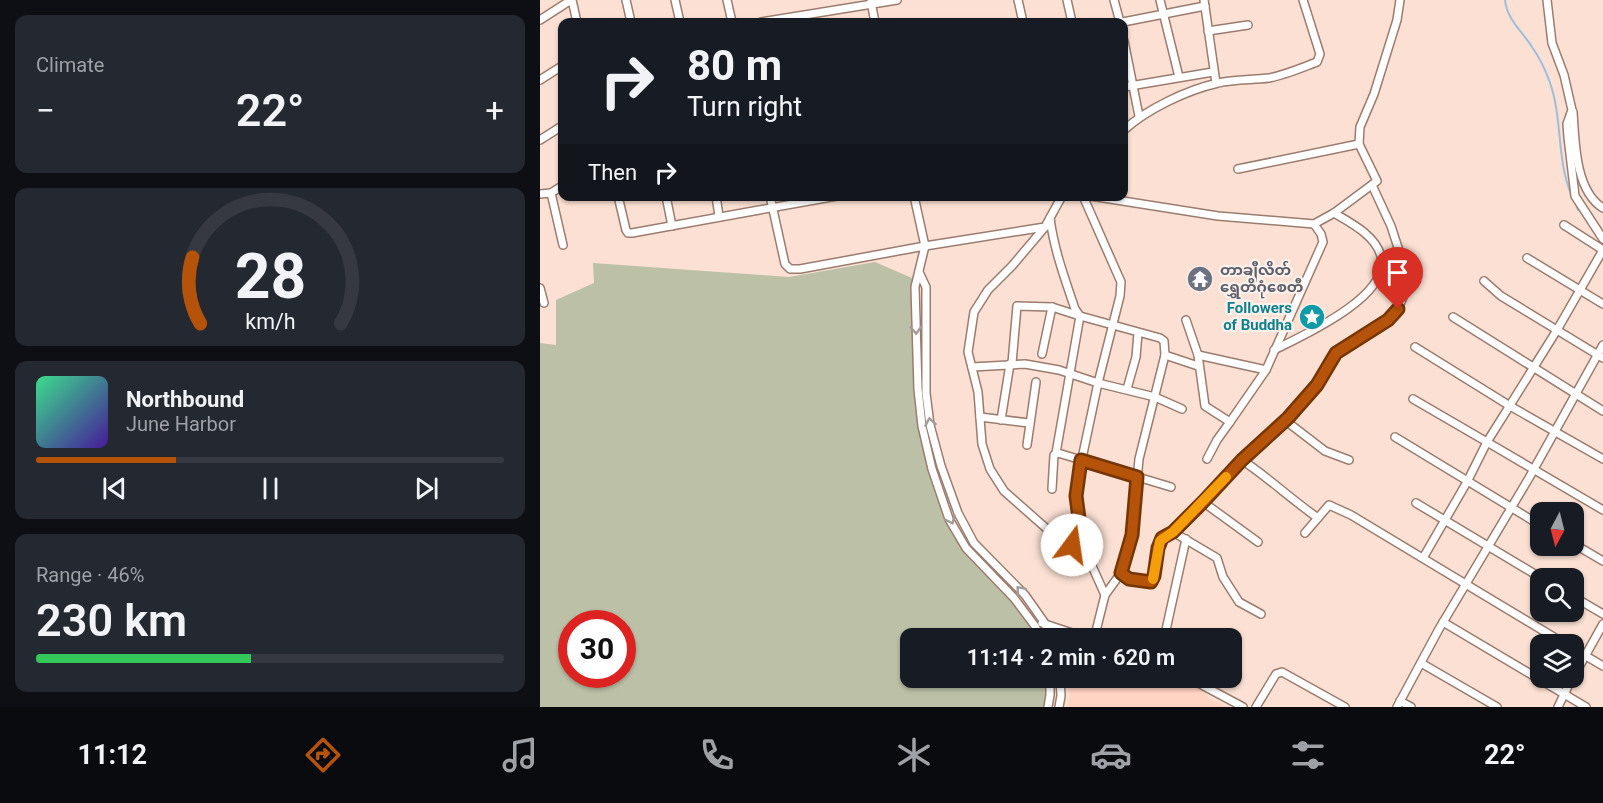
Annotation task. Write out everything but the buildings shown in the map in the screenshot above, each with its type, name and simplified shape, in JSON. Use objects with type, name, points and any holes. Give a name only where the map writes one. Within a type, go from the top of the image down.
[{"type":"street","points":[[540,20],[572,0],[576,18]]},
{"type":"street","points":[[626,0],[630,18]]},
{"type":"street","points":[[675,0],[679,18]]},
{"type":"street","points":[[727,0],[731,18]]},
{"type":"street","points":[[783,18],[871,2],[897,0]]},
{"type":"street","points":[[1018,0],[1022,18]]},
{"type":"street","points":[[1067,0],[1071,18]]},
{"type":"street","points":[[1114,0],[1120,18]]},
{"type":"street","points":[[1160,0],[1179,78]]},
{"type":"street","points":[[1128,126],[1139,116],[1187,93],[1216,83],[1268,78],[1293,72],[1317,62],[1320,54],[1303,0]]},
{"type":"street","points":[[1123,201],[1218,216],[1314,224],[1334,213],[1377,181],[1359,144],[1360,127],[1374,94],[1397,20],[1400,0]]},
{"type":"street","points":[[1547,0],[1552,43],[1564,75],[1572,110],[1579,170],[1587,191],[1603,208]]},
{"type":"street","points":[[871,2],[874,18]]},
{"type":"street","points":[[1128,21],[1204,3],[1216,83]]},
{"type":"street","points":[[1208,32],[1248,25]]},
{"type":"street","points":[[1128,60],[1139,116]]},
{"type":"street","points":[[540,80],[558,69]]},
{"type":"street","points":[[1128,86],[1214,72]]},
{"type":"street","points":[[1572,110],[1568,124],[1568,137],[1575,196],[1603,239]]},
{"type":"street","points":[[540,140],[558,129]]},
{"type":"street","points":[[1238,169],[1359,144]]},
{"type":"street","points":[[1121,573],[1129,579],[1153,581],[1160,541],[1173,532],[1242,460],[1286,421],[1317,385],[1336,353],[1388,320],[1398,309],[1406,290],[1404,266],[1391,226],[1372,185]]},
{"type":"street","points":[[540,194],[551,193],[558,189]]},
{"type":"street","points":[[551,193],[563,245]]},
{"type":"street","points":[[619,201],[628,233],[808,201]]},
{"type":"street","points":[[667,201],[672,226]]},
{"type":"street","points":[[717,201],[719,216]]},
{"type":"street","points":[[771,201],[785,264],[790,269],[1045,227]]},
{"type":"street","points":[[915,201],[925,246],[919,263],[915,287],[921,426],[932,469],[949,519],[966,548],[1014,598],[1035,626],[1044,622],[1061,628]]},
{"type":"street","points":[[1059,201],[1045,227],[988,290],[974,312],[968,352],[978,392],[982,444],[990,469],[1004,491],[1047,529],[1088,557],[1105,595]]},
{"type":"street","points":[[1072,545],[1080,526],[1076,496],[1081,460],[1098,383],[1114,326],[1121,282],[1085,201]]},
{"type":"street","points":[[1274,350],[1326,323],[1355,304],[1373,285],[1381,268],[1381,257],[1374,244],[1357,226],[1334,213]]},
{"type":"street","points":[[1050,218],[1056,252],[1075,309],[1080,316],[1054,455],[1052,489]]},
{"type":"street","points":[[1207,459],[1217,440],[1266,370],[1323,242],[1314,224]]},
{"type":"street","points":[[1423,558],[1467,482],[1487,442],[1557,330],[1603,250],[1564,225]]},
{"type":"street","points":[[1527,258],[1603,304]]},
{"type":"street","points":[[919,272],[926,287],[926,393],[930,425],[944,476],[958,513],[974,543],[1025,595],[1046,628]]},
{"type":"street","points":[[1484,281],[1501,296],[1600,356]]},
{"type":"street","points":[[540,288],[544,303]]},
{"type":"street","points":[[1001,420],[1011,364],[1017,306],[1052,308],[1162,339],[1165,355],[1139,459],[1132,535],[1121,573],[1105,595],[1095,628]]},
{"type":"street","points":[[1042,354],[1052,308]]},
{"type":"street","points":[[1453,317],[1603,411]]},
{"type":"street","points":[[1186,320],[1198,355],[1205,406],[1230,422]]},
{"type":"street","points":[[1127,389],[1136,357],[1138,333]]},
{"type":"street","points":[[1411,707],[1399,704],[1443,622],[1600,356],[1603,345]]},
{"type":"street","points":[[1415,347],[1510,406],[1603,459]]},
{"type":"street","points":[[1165,355],[1198,366]]},
{"type":"street","points":[[1198,355],[1266,370]]},
{"type":"street","points":[[972,367],[1011,364],[1048,368],[1155,397],[1182,409]]},
{"type":"street","points":[[1027,445],[1036,382]]},
{"type":"street","points":[[1413,399],[1603,510]]},
{"type":"street","points":[[980,417],[1029,423]]},
{"type":"street","points":[[1286,421],[1325,451],[1349,460]]},
{"type":"street","points":[[1395,437],[1530,519]]},
{"type":"street","points":[[1056,453],[1171,487]]},
{"type":"street","points":[[1242,460],[1318,518]]},
{"type":"street","points":[[1203,502],[1258,542]]},
{"type":"street","points":[[1416,502],[1530,571]]},
{"type":"street","points":[[1305,533],[1329,505],[1352,515],[1548,634]]},
{"type":"street","points":[[1173,532],[1217,558],[1223,577],[1239,602],[1261,614]]},
{"type":"street","points":[[1166,628],[1186,539]]},
{"type":"street","points":[[1584,550],[1603,561]]},
{"type":"street","points":[[1584,603],[1603,614]]},
{"type":"street","points":[[1443,622],[1586,707]]},
{"type":"street","points":[[1603,624],[1585,655],[1603,666]]},
{"type":"street","points":[[1421,663],[1497,707]]},
{"type":"street","points":[[1256,707],[1276,674],[1282,672],[1345,707]]},
{"type":"street","points":[[1048,707],[1050,688]]},
{"type":"street","points":[[1059,707],[1061,688]]},
{"type":"street","points":[[1208,688],[1243,707]]},
{"type":"street","points":[[1558,707],[1568,688]]},
{"type":"shaded area","points":[[1069,688],[1201,688],[1205,690],[1209,699],[1229,707],[1067,707],[1070,697]]},
{"type":"green space","points":[[875,262],[912,278],[913,341],[919,410],[950,522],[971,554],[997,578],[1032,628],[900,628],[900,688],[1049,688],[1046,707],[540,707],[540,343],[556,345],[556,300],[594,283],[593,263],[789,277]]},
{"type":"waterway","points":[[1505,0],[1509,14],[1537,55],[1549,80],[1556,108],[1563,166],[1571,194]]},
{"type":"waterway","points":[[1575,202],[1578,210]]},
{"type":"slow traffic","points":[[1153,579],[1162,538],[1173,532],[1226,477]]},
{"type":"place","name":"တာချီလိတ် ရွှေတိဂုံစေတီ","points":[[1200,279]]},
{"type":"place","name":"Followers of Buddha","points":[[1312,317]]},
{"type":"route","points":[[1072,545],[1080,526],[1076,496],[1081,460],[1137,477],[1132,535],[1121,573],[1129,579],[1153,581],[1158,548],[1162,538],[1173,532],[1242,460],[1288,418],[1317,385],[1336,353],[1388,320],[1398,309]]}]
